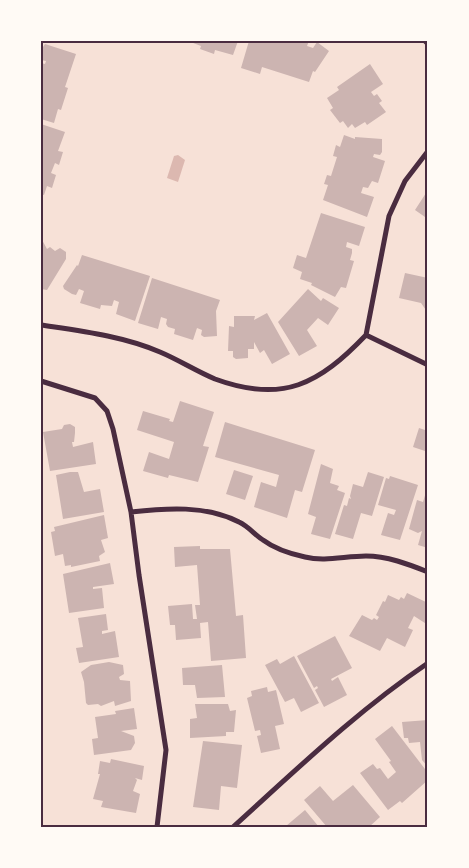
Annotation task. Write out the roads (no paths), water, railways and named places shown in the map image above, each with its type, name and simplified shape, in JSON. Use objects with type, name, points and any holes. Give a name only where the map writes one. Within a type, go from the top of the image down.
[{"type":"street","points":[[41,325],[128,341],[160,352],[214,378],[244,388],[280,390],[313,380],[342,360],[366,335],[389,216],[405,181],[428,151]]},
{"type":"street","points":[[366,335],[428,365]]},
{"type":"street","points":[[41,381],[95,398],[108,411],[131,512],[138,575],[166,750],[157,827]]},
{"type":"street","points":[[131,512],[172,507],[215,514],[240,522],[264,541],[287,552],[307,558],[335,559],[366,556],[396,560],[428,572]]},
{"type":"street","points":[[233,827],[345,725],[379,697],[428,663]]}]
